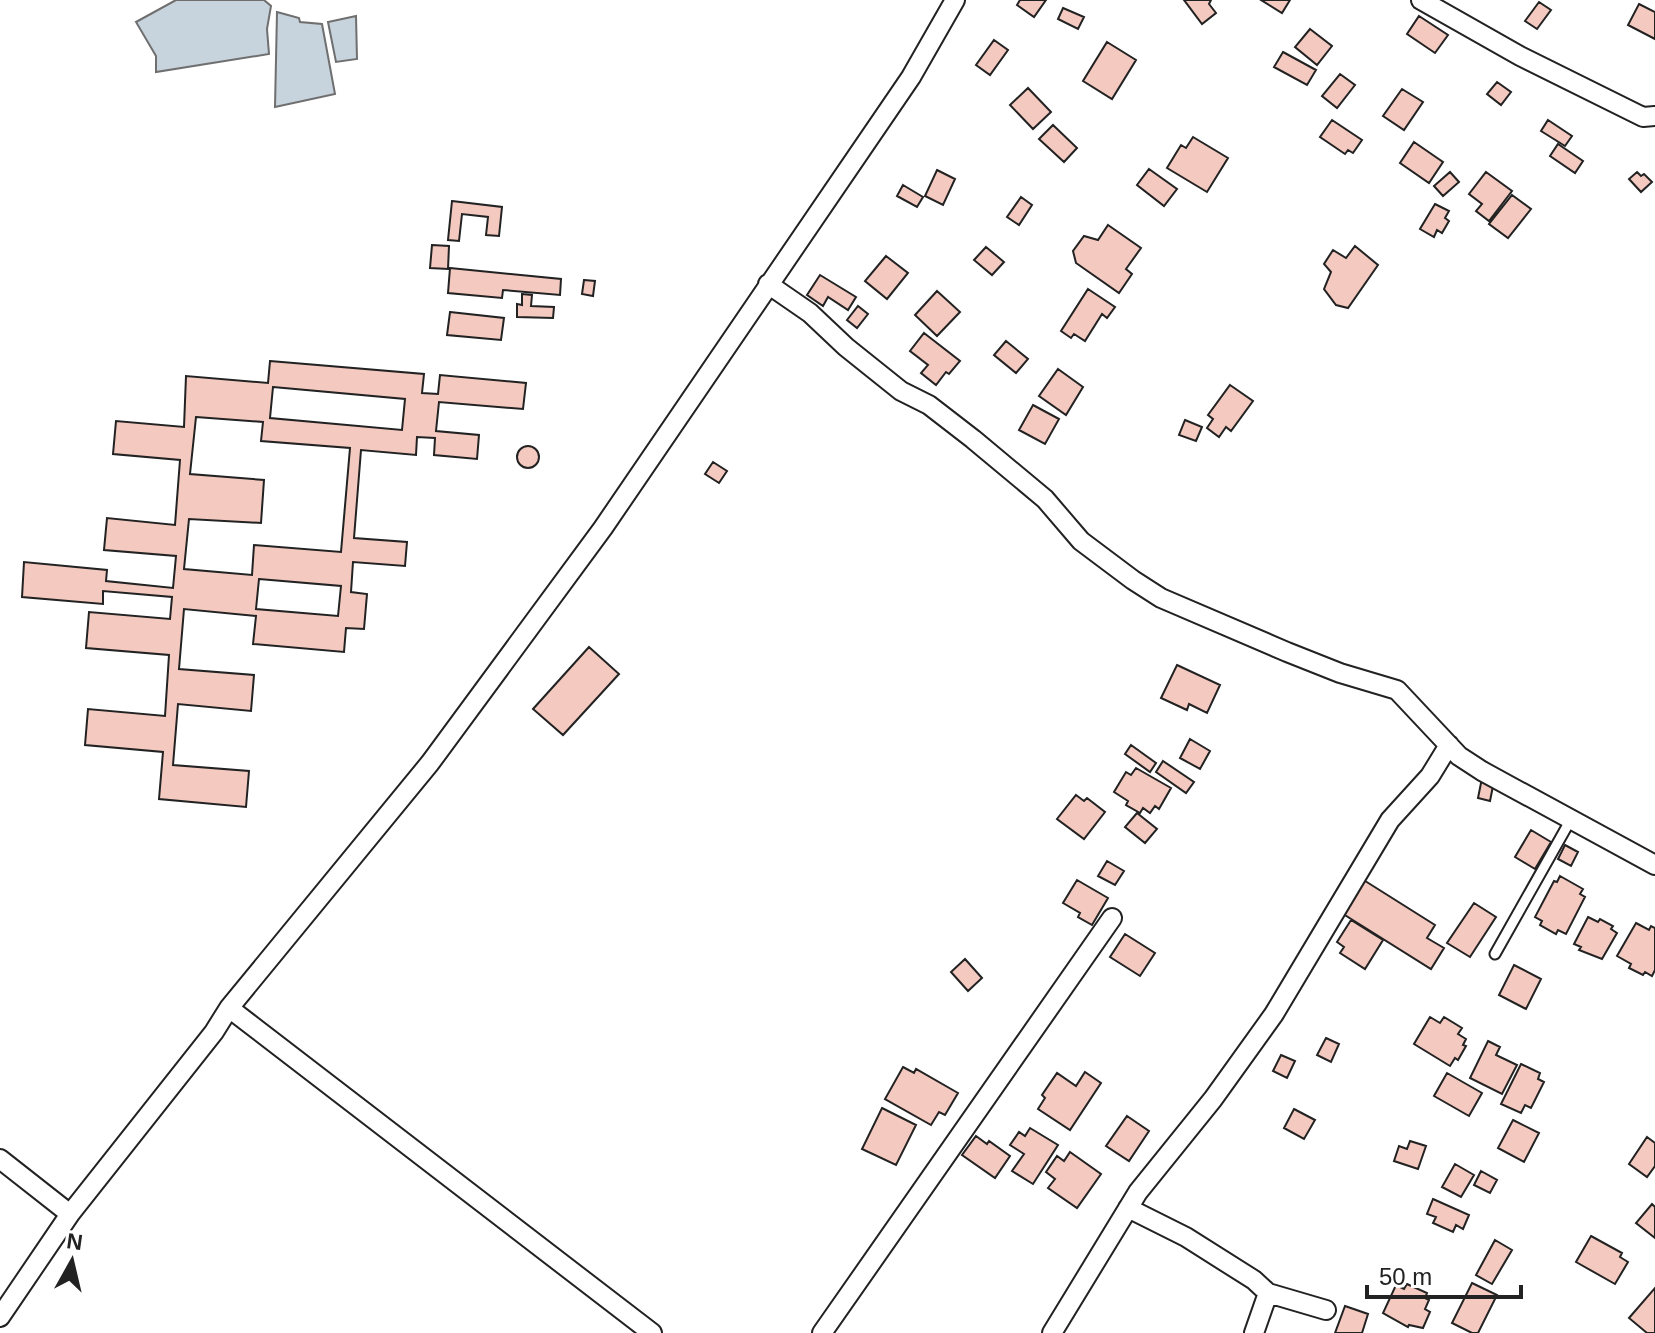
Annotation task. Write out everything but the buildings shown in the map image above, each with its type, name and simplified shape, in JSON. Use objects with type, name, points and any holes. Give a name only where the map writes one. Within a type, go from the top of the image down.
[{"type":"street","points":[[0,1317],[70,1214],[214,1032],[229,1008],[430,763],[603,528],[911,77],[955,0]]},
{"type":"street","points":[[1421,0],[1534,63],[1643,117],[1655,116]]},
{"type":"street","points":[[768,284],[810,313],[891,383],[929,405],[973,439],[1045,499],[1081,541],[1133,580],[1161,598],[1287,652],[1340,673],[1397,690],[1459,756],[1570,821],[1655,865]]},
{"type":"street","points":[[1052,1333],[1128,1208],[1274,1014],[1390,820],[1430,776],[1449,745]]},
{"type":"street","points":[[822,1333],[1112,918]]},
{"type":"street","points":[[229,1008],[652,1333]]},
{"type":"street","points":[[0,1159],[70,1214]]},
{"type":"street","points":[[1128,1208],[1186,1237],[1254,1280],[1268,1293],[1326,1310]]},
{"type":"street","points":[[1254,1333],[1268,1293]]},
{"type":"lane","points":[[1495,954],[1570,821]]},
{"type":"shaded area","points":[[176,0],[264,0],[271,6],[267,29],[269,54],[156,72],[156,56],[136,22]]},
{"type":"shaded area","points":[[277,12],[299,18],[300,22],[322,24],[335,94],[275,107]]},
{"type":"shaded area","points":[[356,16],[357,59],[336,62],[328,22]]}]
